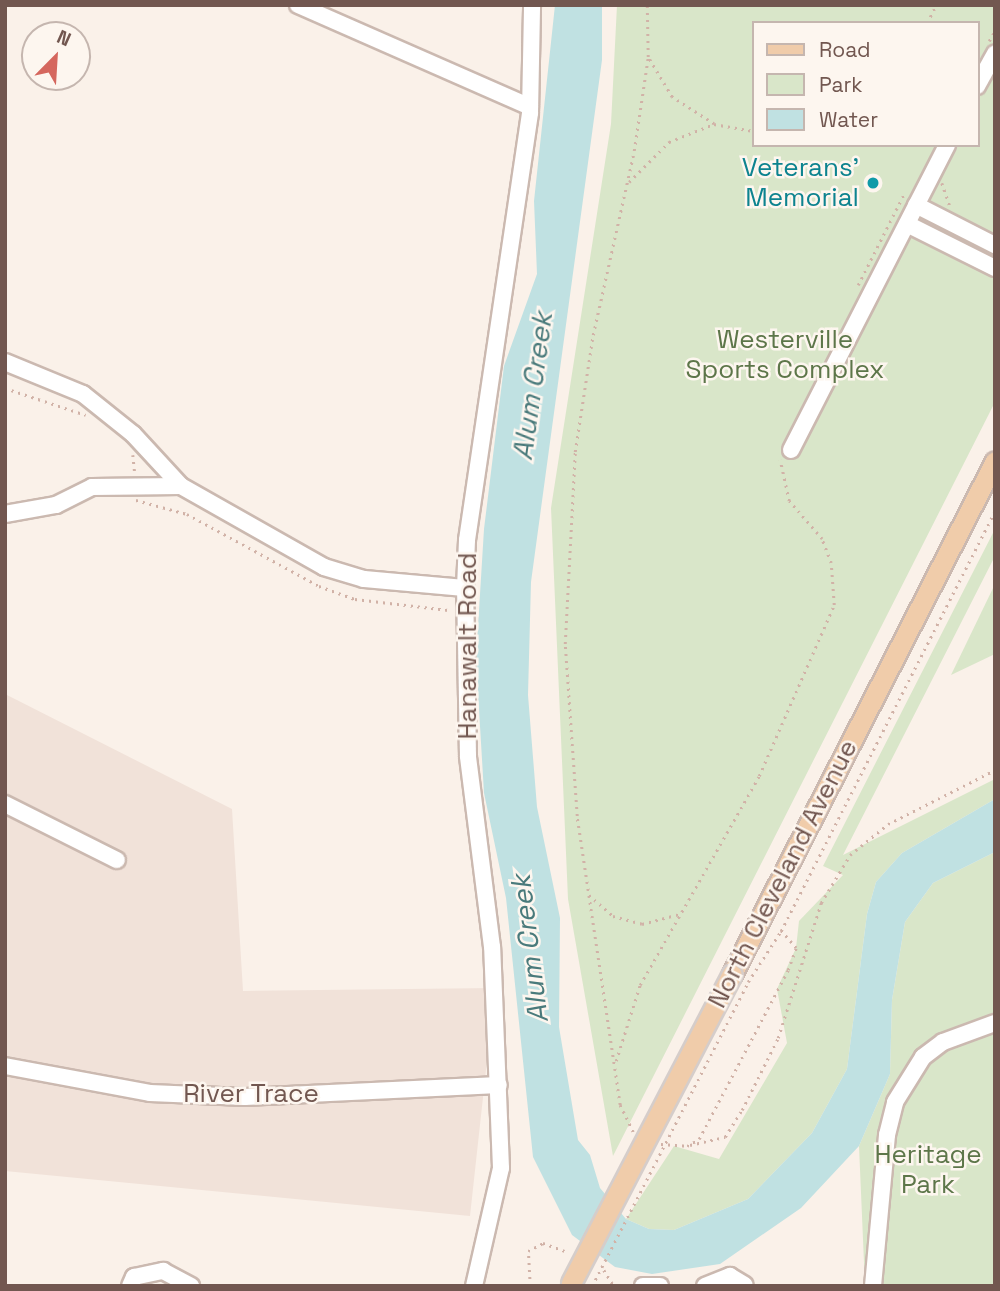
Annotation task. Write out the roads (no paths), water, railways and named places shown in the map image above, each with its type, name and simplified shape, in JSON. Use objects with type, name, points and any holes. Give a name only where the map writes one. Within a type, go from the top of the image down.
[{"type":"main road","name":"North Cleveland Avenue","points":[[571,1284],[740,978],[995,461]]},
{"type":"street","points":[[298,5],[530,107]]},
{"type":"street","name":"Hanawalt Road","points":[[474,1286],[499,1191],[499,1085],[492,947],[468,756],[465,588],[467,540],[530,107],[532,5]]},
{"type":"street","points":[[979,82],[995,54]]},
{"type":"street","points":[[787,450],[946,147]]},
{"type":"street","points":[[916,205],[995,245]]},
{"type":"street","points":[[907,224],[995,268]]},
{"type":"street","points":[[5,362],[83,394],[133,434],[181,486],[324,567],[363,579],[465,588]]},
{"type":"street","points":[[146,485],[158,461]]},
{"type":"street","points":[[5,514],[56,505],[92,487],[181,486]]},
{"type":"street","points":[[5,804],[117,860]]},
{"type":"street","points":[[873,1286],[887,1135],[895,1102],[907,1079],[933,1049],[995,1023]]},
{"type":"street","name":"River Trace","points":[[5,1066],[150,1093],[245,1097],[499,1085]]},
{"type":"street","points":[[130,1286],[134,1277],[163,1271],[191,1286]]},
{"type":"street","points":[[705,1286],[730,1276],[745,1285]]},
{"type":"street","points":[[643,1286],[660,1286]]},
{"type":"water","name":"Alum Creek","points":[[555,5],[602,5],[602,60],[531,582],[528,695],[537,807],[560,918],[559,1027],[578,1140],[590,1155],[600,1188],[626,1219],[649,1229],[674,1230],[748,1199],[812,1133],[847,1069],[867,914],[876,882],[902,853],[995,799],[995,852],[933,883],[905,922],[892,1000],[890,1074],[859,1146],[801,1208],[720,1264],[652,1274],[615,1267],[572,1235],[533,1157],[506,898],[484,793],[476,659],[484,529],[504,366],[537,274],[534,201]]},
{"type":"place","name":"Veterans' Memorial","points":[[873,183]]},
{"type":"park label","name":"Westerville Sports Complex","points":[[785,355]]},
{"type":"park label","name":"Heritage Park","points":[[928,1170]]}]
